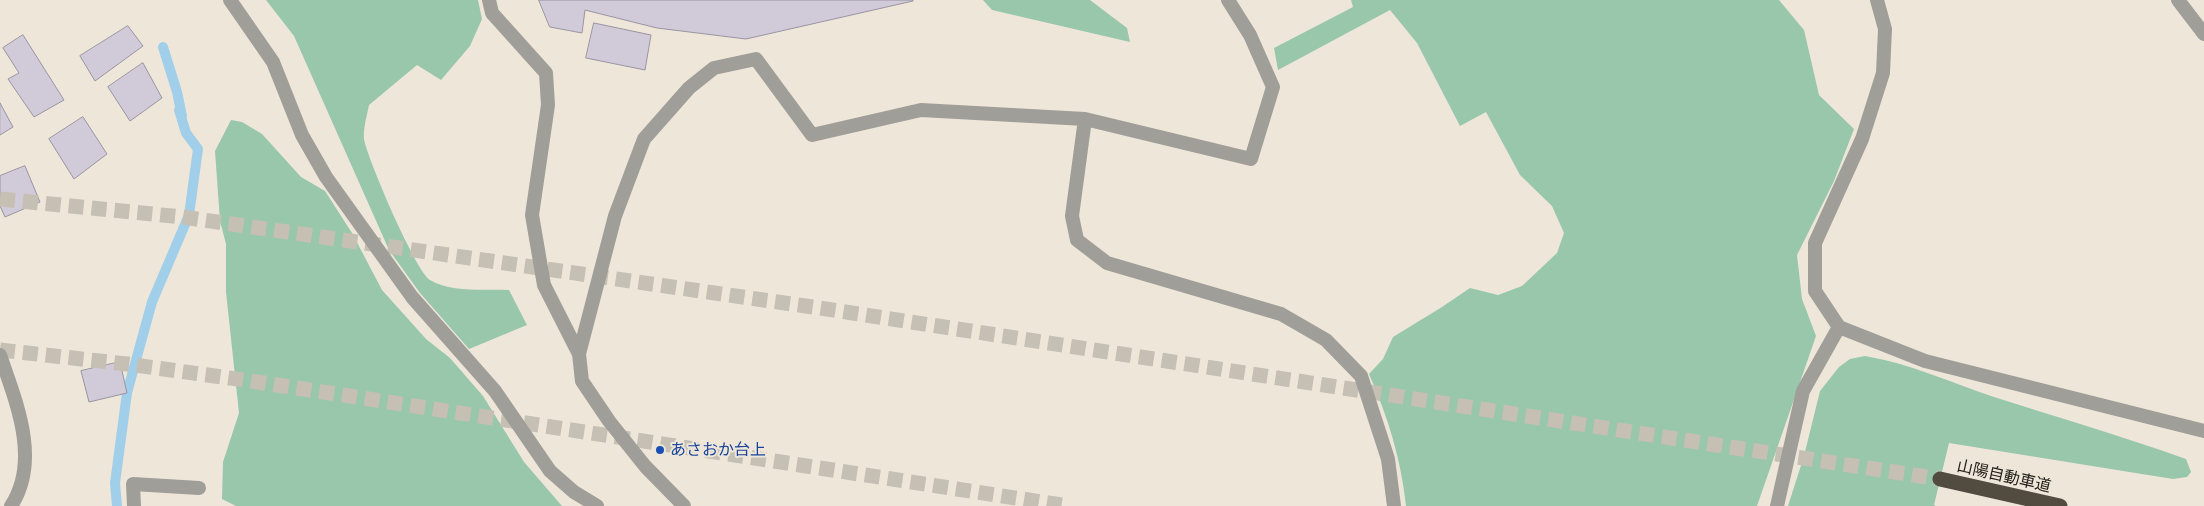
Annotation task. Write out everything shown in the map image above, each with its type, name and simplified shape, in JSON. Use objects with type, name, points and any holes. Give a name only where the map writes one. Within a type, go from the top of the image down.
[{"type":"highway","name":"山陽自動車道","points":[[1940,479],[2060,506]]},
{"type":"street","points":[[230,0],[273,62],[302,135],[326,177],[412,297],[494,391],[550,471],[574,492],[597,506]]},
{"type":"street","points":[[489,0],[492,12],[546,73],[548,105],[532,215],[544,285],[579,354],[582,381],[609,421],[645,466],[684,506]]},
{"type":"street","points":[[579,354],[615,216],[644,139],[689,88],[714,68],[756,58],[812,135],[921,110],[1085,118],[1251,159],[1273,87],[1250,35],[1228,0]]},
{"type":"street","points":[[1877,0],[1885,29],[1883,73],[1862,139],[1816,243],[1815,290],[1839,327],[1925,361],[2204,431]]},
{"type":"street","points":[[2178,0],[2204,34]]},
{"type":"street","points":[[1085,118],[1072,216],[1077,240],[1107,263],[1281,314],[1326,340],[1360,376],[1388,459],[1394,506]]},
{"type":"street","points":[[1777,506],[1803,391],[1839,327]]},
{"type":"street","points":[[0,355],[17,404],[27,457],[17,497],[11,506]]},
{"type":"street","points":[[134,506],[133,484],[199,488]]},
{"type":"green space","points":[[266,0],[478,0],[482,19],[470,46],[441,80],[417,65],[369,105],[364,139],[393,214],[414,257],[430,280],[458,289],[509,290],[527,325],[469,349],[420,293],[389,250],[294,36]]},
{"type":"green space","points":[[983,0],[1090,0],[1127,28],[1130,42],[992,10]]},
{"type":"green space","points":[[1351,0],[1779,0],[1804,30],[1819,95],[1854,129],[1834,181],[1797,255],[1802,299],[1816,336],[1757,506],[1406,506],[1393,438],[1369,374],[1383,359],[1393,337],[1470,288],[1498,295],[1522,286],[1557,253],[1564,233],[1552,206],[1520,175],[1486,112],[1460,126],[1417,43],[1390,10],[1278,70],[1274,48],[1353,7]]},
{"type":"green space","points":[[231,120],[242,122],[262,134],[301,177],[325,191],[352,233],[382,290],[426,339],[450,358],[483,396],[524,462],[562,506],[236,506],[222,499],[223,462],[239,413],[226,292],[226,244],[220,221],[215,151]]},
{"type":"green space","points":[[1865,356],[1913,368],[1991,396],[2186,459],[2191,472],[2187,477],[2173,479],[1949,443],[1934,505],[1936,506],[1788,506],[1804,456],[1820,391],[1839,367],[1850,359]]},
{"type":"building","points":[[539,0],[913,1],[746,39],[657,28],[585,10],[582,33],[550,27]]},
{"type":"building","points":[[594,23],[651,35],[645,70],[586,58]]},
{"type":"building","points":[[128,26],[143,46],[95,81],[80,56]]},
{"type":"building","points":[[23,35],[64,100],[34,117],[8,79],[19,73],[3,48]]},
{"type":"building","points":[[143,63],[162,98],[130,121],[108,87]]},
{"type":"building","points":[[0,103],[13,127],[0,135]]},
{"type":"building","points":[[83,117],[107,154],[74,179],[49,139]]},
{"type":"building","points":[[25,166],[40,202],[5,217],[0,206],[0,176]]},
{"type":"building","points":[[120,362],[127,393],[89,402],[81,371]]},
{"type":"waterway","points":[[117,506],[115,483],[127,393],[152,302],[189,215],[198,149],[186,133],[179,110],[182,116],[177,92],[163,47]]},
{"type":"tunnel","points":[[0,199],[182,217],[813,307],[1940,479]]},
{"type":"tunnel","points":[[0,350],[127,364],[251,381],[1068,506]]},
{"type":"place","name":"あさおか台上","points":[[660,450]]}]
